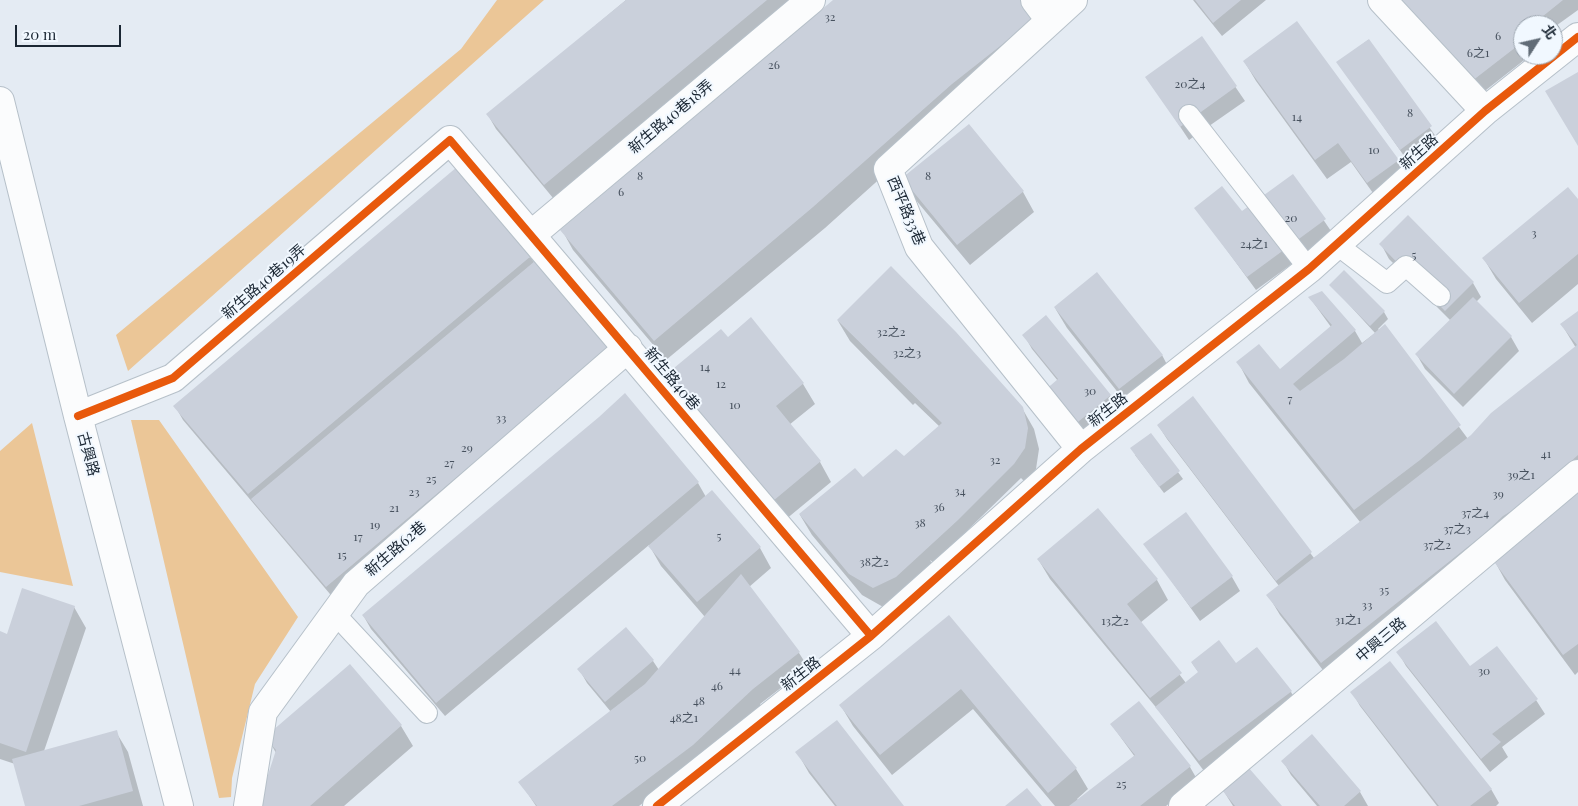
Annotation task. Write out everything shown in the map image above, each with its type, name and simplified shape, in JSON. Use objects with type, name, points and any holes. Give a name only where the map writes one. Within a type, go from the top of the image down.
[{"type":"street","name":"新生路40巷18弄","points":[[531,235],[811,0]]},
{"type":"street","name":"西平路33巷","points":[[1074,0],[1043,10],[888,169],[919,247],[1081,449]]},
{"type":"street","points":[[1382,0],[1485,110]]},
{"type":"street","name":"新生路","points":[[657,806],[871,636],[1081,449],[1309,269],[1485,110],[1578,37]]},
{"type":"street","name":"古興路","points":[[0,101],[78,416],[180,806]]},
{"type":"street","name":"新生路40巷","points":[[450,140],[871,636]]},
{"type":"street","name":"新生路40巷19弄","points":[[78,416],[173,378],[450,140]]},
{"type":"street","name":"新生路62巷","points":[[248,806],[263,712],[336,615],[356,584],[628,348]]},
{"type":"street","name":"中興三路","points":[[1184,806],[1578,474]]},
{"type":"lane","points":[[1189,115],[1309,269]]},
{"type":"lane","points":[[1336,244],[1387,283],[1406,266],[1440,296]]},
{"type":"lane","points":[[336,615],[428,713]]},
{"type":"shaded area","points":[[497,0],[544,0],[128,371],[116,335],[461,49]]},
{"type":"shaded area","points":[[131,420],[159,420],[298,617],[255,684],[232,778],[231,797],[219,798]]},
{"type":"shaded area","points":[[32,423],[73,586],[0,572],[0,451]]},
{"type":"building","points":[[626,0],[767,0],[544,185],[486,114]]},
{"type":"building","points":[[833,0],[1024,0],[1037,17],[952,84],[813,207],[654,341],[560,230]]},
{"type":"building","points":[[1195,0],[1241,0],[1213,23]]},
{"type":"building","points":[[1393,0],[1563,0],[1544,15],[1513,15],[1513,49],[1463,88]]},
{"type":"building","points":[[1297,21],[1399,160],[1367,183],[1338,143],[1315,160],[1243,61]]},
{"type":"building","points":[[1202,36],[1237,86],[1180,127],[1145,77]]},
{"type":"building","points":[[1369,39],[1432,126],[1400,150],[1336,62]]},
{"type":"building","points":[[1578,72],[1578,146],[1545,91]]},
{"type":"building","points":[[969,124],[1024,191],[957,245],[902,178]]},
{"type":"building","points":[[457,167],[531,256],[248,494],[173,406]]},
{"type":"building","points":[[1293,174],[1326,219],[1247,277],[1194,208],[1222,186],[1242,211]]},
{"type":"building","points":[[1568,187],[1578,199],[1578,254],[1519,303],[1482,258]]},
{"type":"building","points":[[1408,215],[1474,282],[1445,311],[1379,244]]},
{"type":"building","points":[[535,261],[609,349],[326,587],[251,499]]},
{"type":"building","points":[[891,266],[956,332],[1023,407],[1028,428],[1025,448],[1014,464],[958,520],[896,577],[873,588],[849,574],[799,514],[855,468],[863,477],[896,449],[904,456],[942,423],[837,320]]},
{"type":"building","points":[[1344,270],[1385,311],[1370,326],[1329,285]]},
{"type":"building","points":[[1097,272],[1163,355],[1119,389],[1054,307]]},
{"type":"building","points":[[1322,291],[1356,330],[1293,384],[1300,391],[1344,359],[1385,324],[1461,425],[1420,460],[1354,510],[1236,362],[1259,344],[1280,369],[1332,325],[1308,297]]},
{"type":"building","points":[[1473,297],[1512,336],[1454,394],[1415,354]]},
{"type":"building","points":[[1578,311],[1578,455],[1524,503],[1503,516],[1484,534],[1321,663],[1266,595],[1471,435],[1491,413],[1577,345],[1560,324]]},
{"type":"building","points":[[1046,315],[1111,395],[1073,426],[1044,391],[1058,379],[1022,335]]},
{"type":"building","points":[[751,317],[804,383],[776,406],[821,461],[773,501],[668,373],[721,329],[728,337]]},
{"type":"building","points":[[625,393],[699,482],[436,703],[362,615],[599,417]]},
{"type":"building","points":[[1193,396],[1312,552],[1276,581],[1157,425]]},
{"type":"building","points":[[1151,433],[1180,471],[1159,487],[1130,448]]},
{"type":"building","points":[[1578,482],[1578,644],[1563,655],[1492,559]]},
{"type":"building","points":[[712,490],[761,547],[697,602],[648,546]]},
{"type":"building","points":[[1098,508],[1158,579],[1127,604],[1182,673],[1150,698],[1037,559]]},
{"type":"building","points":[[1186,512],[1233,576],[1191,608],[1143,544]]},
{"type":"building","points":[[741,574],[800,652],[753,689],[693,745],[612,806],[537,806],[518,782],[645,684]]},
{"type":"building","points":[[22,588],[75,606],[26,752],[0,743],[0,631],[7,634]]},
{"type":"building","points":[[949,615],[1077,768],[1048,793],[961,689],[880,755],[839,705]]},
{"type":"building","points":[[1436,621],[1470,666],[1497,646],[1538,699],[1492,734],[1501,742],[1481,759],[1396,652]]},
{"type":"building","points":[[626,627],[654,660],[605,702],[577,669]]},
{"type":"building","points":[[1219,640],[1236,663],[1257,647],[1292,691],[1199,761],[1155,707],[1198,672],[1191,662]]},
{"type":"building","points":[[1390,661],[1492,789],[1470,806],[1439,806],[1350,692]]},
{"type":"building","points":[[350,664],[402,725],[310,806],[258,806],[276,750],[265,737]]},
{"type":"building","points":[[1139,701],[1191,766],[1140,806],[1069,806],[1135,755],[1110,724]]},
{"type":"building","points":[[837,720],[904,806],[837,806],[795,752]]},
{"type":"building","points":[[117,730],[133,791],[79,806],[25,806],[12,759]]},
{"type":"building","points":[[1312,734],[1361,791],[1344,806],[1320,806],[1281,761]]},
{"type":"building","points":[[1248,767],[1282,806],[1235,806],[1222,790]]},
{"type":"building","points":[[1027,788],[1042,806],[1005,806]]},
{"type":"cycle path","points":[[657,806],[871,636],[1081,449],[1309,269],[1485,111],[1578,37]]},
{"type":"cycle path","points":[[78,416],[173,378],[450,140],[871,636]]}]
